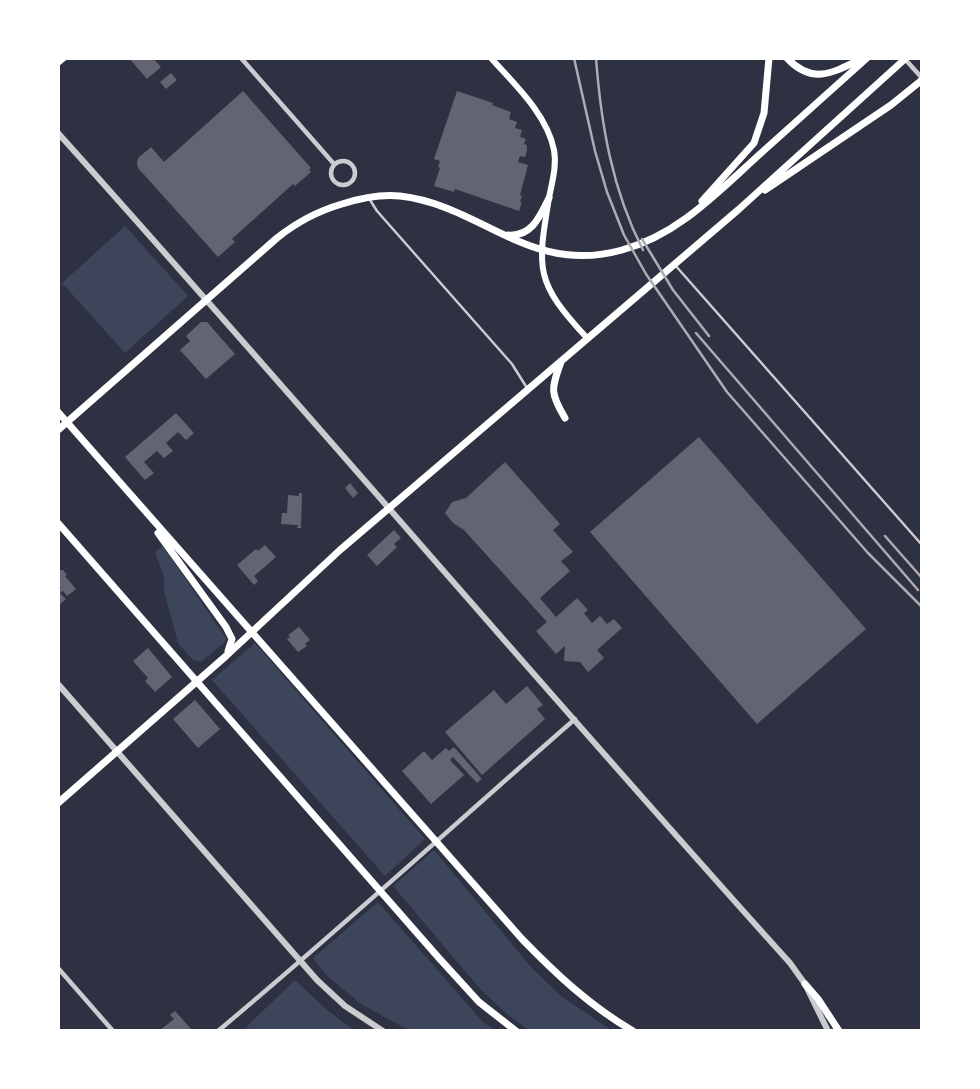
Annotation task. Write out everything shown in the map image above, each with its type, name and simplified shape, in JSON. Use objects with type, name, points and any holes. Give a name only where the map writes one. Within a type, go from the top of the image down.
[{"type":"main road","points":[[58,63],[64,58]]},
{"type":"main road","points":[[491,58],[525,97],[549,135],[554,150],[555,167],[541,251],[543,274],[549,290],[570,320],[587,338]]},
{"type":"main road","points":[[674,229],[754,143],[764,113],[769,58]]},
{"type":"main road","points":[[787,58],[804,72],[823,74],[838,71],[865,58]]},
{"type":"main road","points":[[58,430],[290,227],[323,210],[386,195],[418,199],[452,211],[541,251],[599,255],[646,242],[674,229],[865,58]]},
{"type":"main road","points":[[58,803],[388,509],[748,201],[905,58]]},
{"type":"main road","points":[[748,201],[891,104],[922,78]]},
{"type":"main road","points":[[497,233],[518,235],[527,231],[538,220],[549,198]]},
{"type":"main road","points":[[561,361],[552,389],[554,399],[565,418]]},
{"type":"main road","points":[[58,412],[435,841],[554,972],[598,1009],[633,1031]]},
{"type":"main road","points":[[145,511],[231,636],[226,656]]},
{"type":"main road","points":[[58,523],[479,1002],[516,1031]]},
{"type":"main road","points":[[805,984],[839,1031]]},
{"type":"street","points":[[241,58],[334,164]]},
{"type":"street","points":[[905,58],[922,78]]},
{"type":"street","points":[[58,133],[790,963],[805,984],[828,1031]]},
{"type":"street","points":[[341,161],[351,164],[355,174],[350,184],[343,186],[333,181],[330,174],[334,164],[341,161]]},
{"type":"street","points":[[58,684],[301,962],[345,1006],[383,1031]]},
{"type":"street","points":[[218,1031],[301,962],[379,890],[575,719]]},
{"type":"street","points":[[58,968],[113,1031]]},
{"type":"lane","points":[[369,197],[377,211],[531,387]]},
{"type":"lane","points":[[675,265],[922,545]]},
{"type":"lane","points":[[522,379],[531,387]]},
{"type":"shaded area","points":[[125,226],[188,296],[125,353],[62,283]]},
{"type":"shaded area","points":[[163,546],[226,639],[201,662],[193,660],[178,643],[164,591],[164,577],[155,552]]},
{"type":"shaded area","points":[[255,643],[425,839],[385,876],[212,680]]},
{"type":"shaded area","points":[[434,850],[531,967],[561,996],[613,1031],[530,1031],[481,990],[393,886]]},
{"type":"shaded area","points":[[378,902],[483,1022],[496,1031],[410,1031],[361,1004],[325,974],[313,958]]},
{"type":"shaded area","points":[[295,980],[326,1009],[355,1031],[242,1031]]},
{"type":"building","points":[[129,58],[153,58],[161,67],[147,79]]},
{"type":"building","points":[[171,73],[177,80],[166,89],[160,82]]},
{"type":"building","points":[[243,91],[311,168],[311,172],[295,186],[293,184],[232,239],[235,242],[218,257],[138,168],[137,163],[138,158],[151,147],[164,162]]},
{"type":"building","points":[[457,91],[511,112],[509,119],[517,122],[515,128],[522,130],[520,137],[526,139],[524,144],[527,145],[527,150],[525,157],[520,156],[518,162],[528,165],[519,211],[455,189],[454,192],[434,186],[440,161],[434,159]]},
{"type":"building","points":[[201,322],[207,322],[235,354],[206,379],[180,350],[190,341],[186,336]]},
{"type":"building","points":[[176,413],[194,433],[186,440],[178,432],[166,443],[173,451],[164,458],[157,451],[144,462],[154,473],[145,480],[125,457]]},
{"type":"building","points":[[699,437],[866,629],[757,724],[590,532]]},
{"type":"building","points":[[505,462],[560,524],[553,530],[573,552],[561,561],[570,571],[540,598],[556,617],[577,598],[588,610],[584,613],[592,623],[600,616],[607,624],[614,619],[622,628],[597,650],[604,658],[588,672],[580,662],[564,661],[565,646],[556,654],[536,631],[547,622],[464,530],[453,523],[445,513],[452,502],[466,498]]},
{"type":"building","points":[[350,483],[358,493],[353,498],[345,488]]},
{"type":"building","points":[[299,493],[302,493],[301,528],[297,528],[298,525],[281,524],[282,513],[287,513],[288,495],[299,496]]},
{"type":"building","points":[[394,530],[401,538],[394,544],[397,547],[377,566],[367,555]]},
{"type":"building","points":[[265,545],[276,557],[254,576],[258,581],[254,585],[237,565]]},
{"type":"building","points":[[59,570],[63,570],[76,589],[67,596],[63,591],[60,593],[66,599],[58,606],[58,590],[61,588],[58,585]]},
{"type":"building","points":[[299,627],[310,640],[305,644],[307,646],[298,652],[287,639],[290,637],[288,635]]},
{"type":"building","points":[[148,648],[172,677],[155,692],[145,681],[148,678],[133,661]]},
{"type":"building","points":[[527,686],[543,705],[537,709],[545,719],[482,775],[445,732],[494,690],[506,704]]},
{"type":"building","points":[[195,700],[220,729],[198,748],[173,719]]},
{"type":"building","points":[[454,747],[482,779],[477,783],[453,757],[450,760],[464,775],[431,804],[402,771],[424,751],[432,760],[446,748],[449,751]]},
{"type":"building","points":[[175,1011],[191,1029],[159,1031],[174,1019],[170,1015]]},
{"type":"railway","points":[[574,58],[607,192],[624,235],[646,274],[727,392],[868,553],[922,607]]},
{"type":"railway","points":[[596,58],[610,156],[623,204],[643,250]]},
{"type":"railway","points":[[642,239],[673,290],[709,336]]},
{"type":"railway","points":[[696,333],[918,590]]},
{"type":"railway","points":[[885,536],[922,578]]}]
